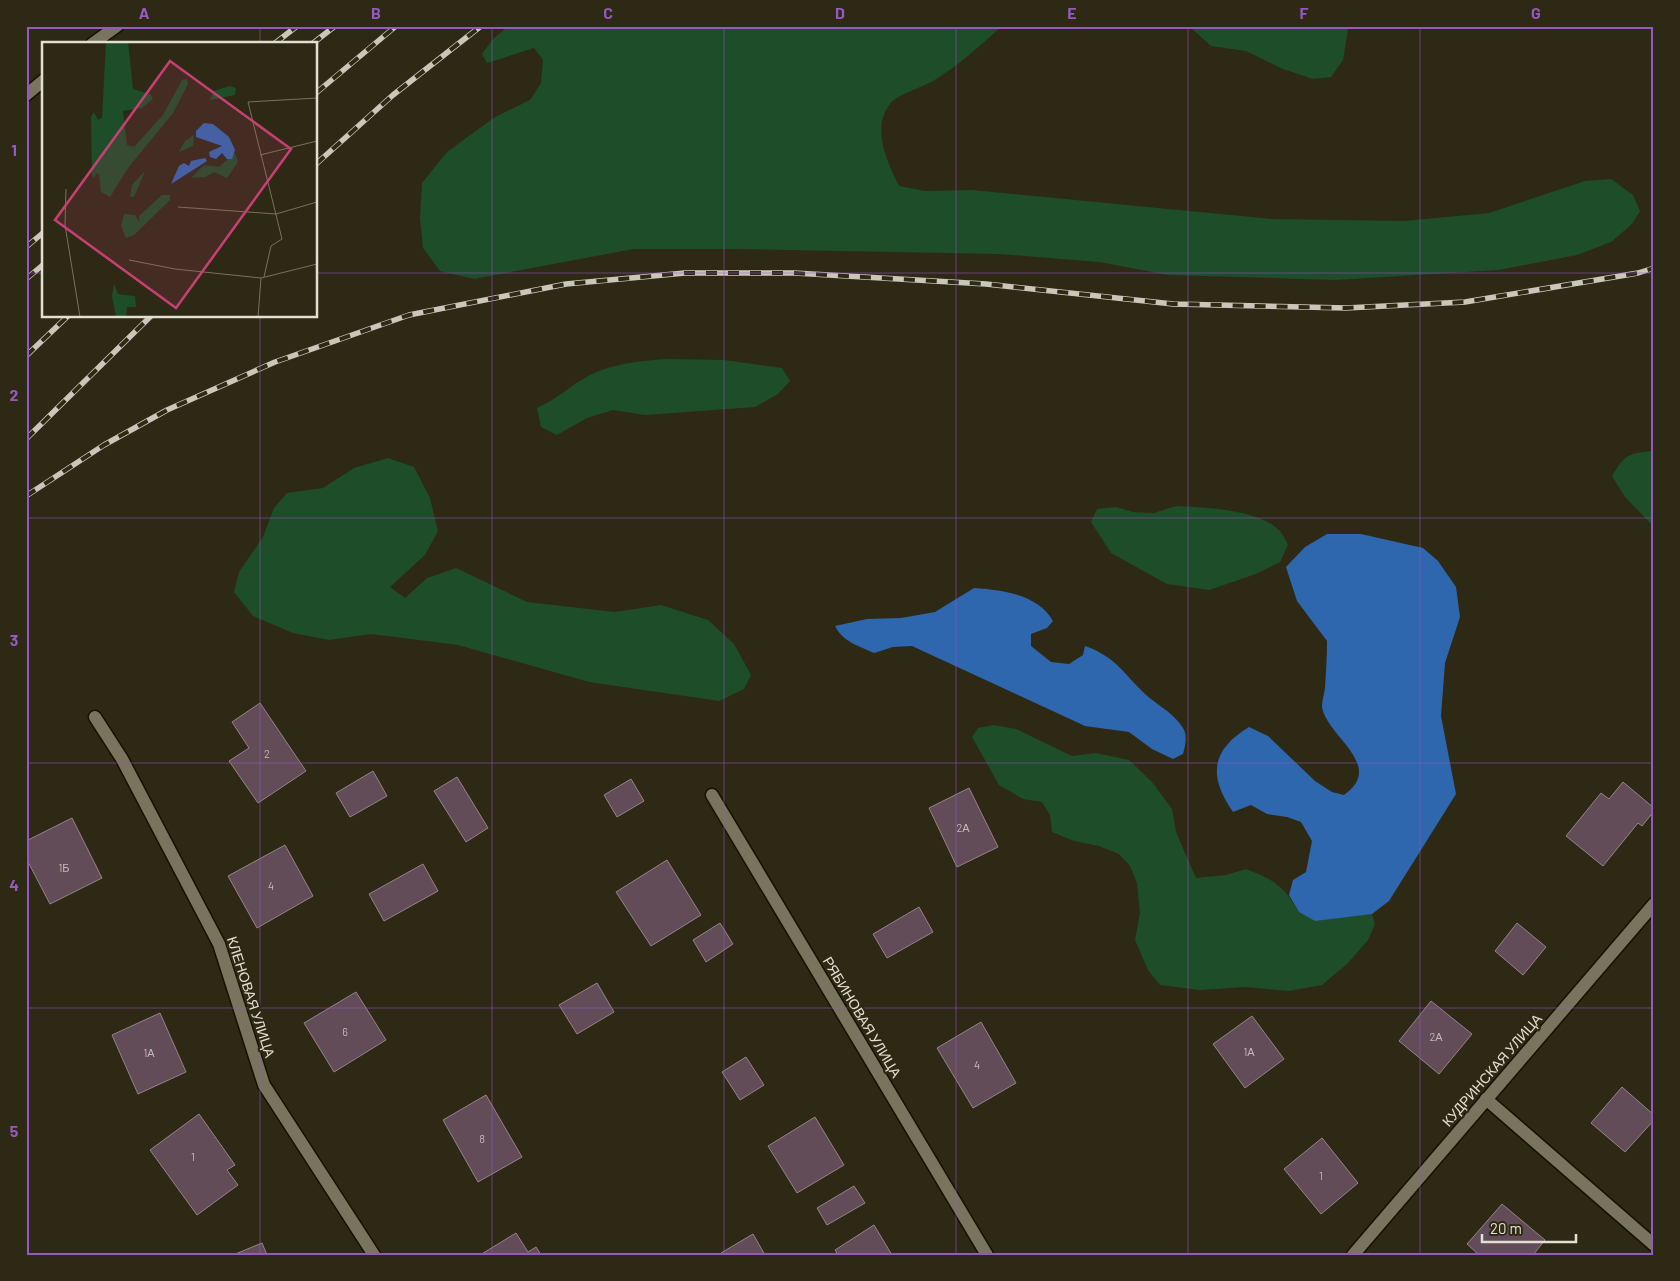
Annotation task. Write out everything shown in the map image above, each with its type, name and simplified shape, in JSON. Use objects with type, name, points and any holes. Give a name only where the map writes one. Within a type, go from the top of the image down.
[{"type":"street","points":[[95,42],[117,26]]},
{"type":"street","points":[[26,95],[42,82]]},
{"type":"street","name":"КЛЕНОВАЯ УЛИЦА","points":[[95,717],[122,759],[219,944],[264,1085],[374,1255]]},
{"type":"street","name":"РЯБИНОВАЯ УЛИЦА","points":[[712,795],[987,1255]]},
{"type":"street","name":"КУДРИНСКАЯ УЛИЦА","points":[[1353,1255],[1654,904]]},
{"type":"street","points":[[1486,1099],[1654,1244]]},
{"type":"green space","points":[[509,26],[1002,26],[951,69],[929,83],[893,101],[884,113],[881,134],[883,145],[899,186],[925,191],[972,190],[1272,219],[1404,221],[1489,213],[1585,181],[1611,179],[1633,195],[1640,211],[1632,224],[1611,242],[1577,255],[1499,270],[1335,280],[1168,275],[1099,262],[1000,254],[731,249],[633,249],[474,279],[440,271],[423,248],[420,218],[422,183],[447,152],[495,117],[530,100],[541,83],[543,60],[534,48],[487,63],[482,54],[494,38]]},
{"type":"green space","points":[[1189,26],[1347,26],[1348,29],[1343,60],[1331,77],[1313,79],[1283,69],[1246,51],[1211,46]]},
{"type":"green space","points":[[667,359],[723,360],[782,368],[790,381],[778,394],[755,407],[645,415],[613,410],[587,418],[557,435],[541,427],[537,408],[590,375],[618,365]]},
{"type":"green space","points":[[1654,451],[1654,527],[1625,497],[1612,476],[1624,459],[1629,456]]},
{"type":"green space","points":[[388,458],[414,467],[430,498],[438,531],[425,555],[390,587],[405,598],[427,578],[456,568],[527,602],[615,612],[661,605],[708,620],[734,644],[751,675],[744,689],[719,701],[589,682],[458,645],[371,634],[329,640],[293,633],[253,616],[234,592],[239,572],[263,537],[274,508],[287,493],[323,488],[354,468]]},
{"type":"green space","points":[[1176,506],[1231,511],[1260,518],[1280,531],[1288,545],[1280,562],[1256,574],[1209,590],[1167,584],[1111,553],[1091,522],[1097,509],[1116,507],[1133,512],[1154,513]]},
{"type":"green space","points":[[994,725],[1016,729],[1072,756],[1096,753],[1129,760],[1152,782],[1172,809],[1176,832],[1196,878],[1226,875],[1246,869],[1277,884],[1288,895],[1299,912],[1345,916],[1372,914],[1375,924],[1368,940],[1347,964],[1322,985],[1288,991],[1245,987],[1200,990],[1160,985],[1148,970],[1135,940],[1140,913],[1137,883],[1130,866],[1119,854],[1099,846],[1074,841],[1052,832],[1050,815],[1042,802],[1023,799],[999,785],[972,737],[978,728]]},
{"type":"water","points":[[1327,534],[1361,534],[1423,548],[1438,561],[1456,587],[1460,617],[1445,663],[1441,716],[1456,794],[1389,901],[1372,914],[1315,921],[1299,912],[1289,895],[1293,880],[1306,872],[1312,841],[1301,822],[1287,817],[1267,814],[1251,805],[1233,812],[1220,787],[1217,765],[1227,745],[1249,727],[1268,736],[1315,781],[1332,792],[1344,795],[1355,784],[1359,773],[1357,762],[1326,718],[1322,707],[1325,688],[1327,641],[1297,601],[1286,567],[1305,547]]},
{"type":"water","points":[[974,588],[1018,595],[1029,599],[1046,612],[1053,621],[1047,628],[1031,634],[1031,646],[1051,662],[1069,664],[1083,655],[1085,646],[1096,650],[1112,660],[1145,694],[1170,714],[1183,728],[1186,741],[1183,754],[1173,759],[1152,749],[1129,732],[1085,726],[912,646],[893,647],[874,653],[847,640],[835,626],[867,619],[901,618],[935,612]]},
{"type":"building","points":[[260,703],[306,771],[258,803],[229,761],[249,748],[232,722]]},
{"type":"building","points":[[373,771],[387,796],[350,817],[336,793]]},
{"type":"building","points":[[457,777],[488,828],[466,842],[434,791]]},
{"type":"building","points":[[631,779],[644,801],[617,817],[604,795]]},
{"type":"building","points":[[1623,782],[1654,808],[1654,811],[1642,826],[1638,823],[1603,866],[1566,836],[1601,793],[1609,799]]},
{"type":"building","points":[[969,788],[998,847],[957,867],[929,808]]},
{"type":"building","points":[[72,818],[102,878],[50,904],[26,858],[26,841]]},
{"type":"building","points":[[285,845],[313,896],[257,928],[228,876]]},
{"type":"building","points":[[667,860],[701,915],[651,946],[616,892]]},
{"type":"building","points":[[423,864],[438,891],[384,921],[369,894]]},
{"type":"building","points":[[919,907],[933,932],[887,958],[873,934]]},
{"type":"building","points":[[720,923],[733,944],[706,962],[693,940]]},
{"type":"building","points":[[1517,923],[1546,947],[1523,975],[1495,951]]},
{"type":"building","points":[[597,983],[614,1012],[577,1034],[559,1005]]},
{"type":"building","points":[[356,992],[386,1040],[334,1072],[304,1023]]},
{"type":"building","points":[[1431,1001],[1472,1034],[1439,1074],[1399,1041]]},
{"type":"building","points":[[160,1013],[186,1072],[138,1094],[112,1035]]},
{"type":"building","points":[[1252,1016],[1284,1059],[1245,1088],[1213,1044]]},
{"type":"building","points":[[981,1022],[1016,1083],[973,1108],[937,1048]]},
{"type":"building","points":[[746,1057],[764,1085],[740,1100],[722,1072]]},
{"type":"building","points":[[1622,1087],[1654,1115],[1654,1120],[1625,1152],[1591,1123]]},
{"type":"building","points":[[486,1095],[522,1157],[478,1182],[443,1120]]},
{"type":"building","points":[[199,1114],[235,1165],[227,1170],[238,1185],[197,1215],[150,1150]]},
{"type":"building","points":[[815,1117],[844,1165],[797,1193],[768,1146]]},
{"type":"building","points":[[1322,1138],[1358,1183],[1321,1214],[1284,1169]]},
{"type":"building","points":[[854,1186],[865,1203],[827,1225],[817,1208]]},
{"type":"building","points":[[1502,1204],[1545,1240],[1533,1255],[1479,1255],[1467,1244]]},
{"type":"building","points":[[874,1225],[892,1255],[838,1255],[835,1250]]},
{"type":"building","points":[[516,1233],[528,1252],[536,1247],[541,1255],[480,1255]]},
{"type":"building","points":[[753,1234],[765,1255],[722,1255],[721,1253]]},
{"type":"building","points":[[262,1243],[267,1255],[233,1255]]},
{"type":"railway","points":[[277,42],[297,26]]},
{"type":"railway","points":[[315,42],[335,26]]},
{"type":"railway","points":[[318,91],[396,26]]},
{"type":"railway","points":[[318,162],[393,95],[481,26]]},
{"type":"railway","points":[[26,247],[42,234]]},
{"type":"railway","points":[[26,279],[42,266]]},
{"type":"railway","points":[[26,496],[104,445],[167,410],[275,362],[409,315],[566,284],[685,273],[794,273],[986,284],[1173,304],[1346,308],[1465,302],[1638,273],[1654,268]]},
{"type":"railway","points":[[26,356],[66,318]]},
{"type":"railway","points":[[26,439],[149,318]]}]
